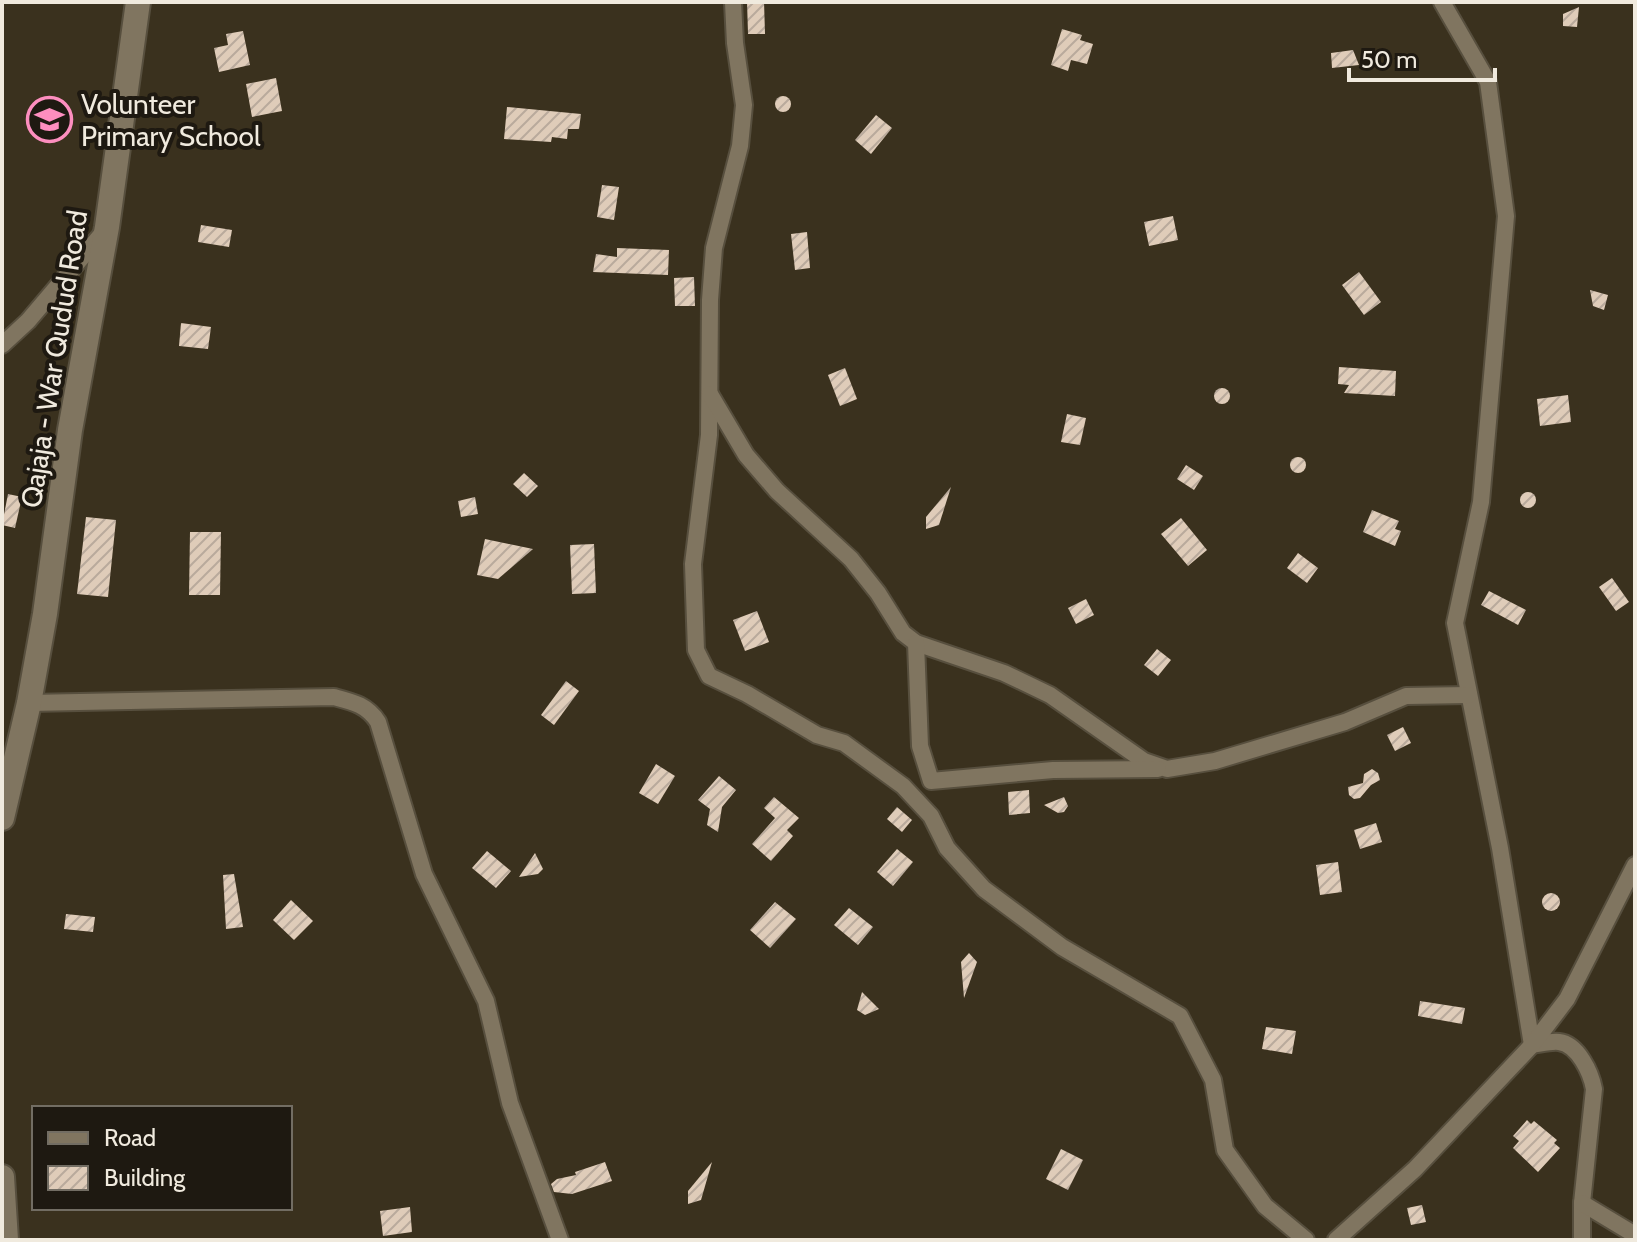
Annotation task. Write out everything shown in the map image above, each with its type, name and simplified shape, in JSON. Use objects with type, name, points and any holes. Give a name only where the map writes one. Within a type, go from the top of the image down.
[{"type":"street","name":"Qajaja - War Qudud Road","points":[[2,818],[29,703],[45,614],[70,430],[107,227],[138,2]]},
{"type":"street","points":[[733,2],[744,105],[740,146],[714,248],[710,300],[709,435],[693,564],[696,650],[709,676],[747,694],[817,735],[844,743],[903,786],[931,816],[947,848],[984,889],[1062,947],[1180,1016],[1213,1080],[1225,1150],[1265,1206],[1306,1240]]},
{"type":"street","points":[[1442,2],[1488,82],[1506,216],[1481,502],[1455,623],[1500,848],[1532,1045]]},
{"type":"street","points":[[2,345],[28,321],[107,227]]},
{"type":"street","points":[[710,393],[746,455],[777,491],[851,559],[878,593],[903,633],[916,643],[1004,673],[1038,690],[1144,761],[1167,769]]},
{"type":"street","points":[[916,643],[920,746],[931,781],[931,816]]},
{"type":"street","points":[[931,781],[1053,770],[1167,769],[1215,761],[1345,722],[1406,696],[1469,695]]},
{"type":"street","points":[[29,703],[334,697],[371,710],[378,722],[424,874],[486,1001],[510,1103],[560,1240]]},
{"type":"street","points":[[1336,1240],[1415,1169],[1532,1045],[1567,999],[1635,865]]},
{"type":"street","points":[[1532,1045],[1561,1042],[1572,1048],[1592,1075],[1594,1089],[1582,1203],[1582,1240]]},
{"type":"street","points":[[2,1177],[6,1240]]},
{"type":"street","points":[[1582,1203],[1635,1235]]},
{"type":"building","points":[[747,2],[764,2],[765,34],[748,34]]},
{"type":"building","points":[[1579,7],[1577,27],[1563,26],[1563,14]]},
{"type":"building","points":[[1062,29],[1082,35],[1080,40],[1093,44],[1087,64],[1071,60],[1068,71],[1051,65]]},
{"type":"building","points":[[243,31],[250,65],[219,72],[214,48],[228,45],[226,34]]},
{"type":"building","points":[[1353,50],[1359,65],[1332,68],[1331,53]]},
{"type":"building","points":[[276,78],[282,111],[252,117],[246,84]]},
{"type":"building","points":[[783,96],[789,98],[789,110],[783,112],[777,110],[775,104],[777,98]]},
{"type":"building","points":[[507,107],[581,114],[579,129],[568,129],[567,139],[552,137],[551,142],[504,139]]},
{"type":"building","points":[[876,115],[892,128],[871,154],[855,140]]},
{"type":"building","points":[[602,185],[619,187],[614,220],[597,217]]},
{"type":"building","points":[[1173,216],[1178,240],[1149,246],[1144,222]]},
{"type":"building","points":[[201,225],[232,230],[229,247],[198,242]]},
{"type":"building","points":[[807,232],[810,268],[795,270],[791,234]]},
{"type":"building","points":[[617,248],[669,250],[668,275],[593,272],[596,254],[617,257]]},
{"type":"building","points":[[1359,272],[1381,302],[1364,315],[1342,285]]},
{"type":"building","points":[[694,277],[695,306],[675,306],[674,278]]},
{"type":"building","points":[[1590,290],[1608,295],[1604,310],[1593,306]]},
{"type":"building","points":[[181,323],[211,327],[208,349],[179,346]]},
{"type":"building","points":[[1339,367],[1396,371],[1395,396],[1344,393],[1349,385],[1338,384]]},
{"type":"building","points":[[845,368],[857,399],[840,406],[828,375]]},
{"type":"building","points":[[1219,388],[1225,388],[1230,396],[1228,402],[1219,404],[1214,399],[1214,393]]},
{"type":"building","points":[[1568,395],[1571,422],[1540,426],[1537,399]]},
{"type":"building","points":[[1067,414],[1086,418],[1080,445],[1061,442]]},
{"type":"building","points":[[1298,457],[1304,459],[1304,471],[1298,473],[1292,471],[1290,465],[1292,459]]},
{"type":"building","points":[[1186,465],[1203,476],[1194,490],[1177,479]]},
{"type":"building","points":[[524,473],[538,486],[527,497],[513,484]]},
{"type":"building","points":[[951,487],[939,525],[926,529],[926,517]]},
{"type":"building","points":[[1528,492],[1534,494],[1534,506],[1528,508],[1522,506],[1520,500],[1522,494]]},
{"type":"building","points":[[8,494],[22,497],[15,528],[2,525]]},
{"type":"building","points":[[475,497],[478,514],[461,517],[458,501]]},
{"type":"building","points":[[1372,510],[1399,521],[1395,529],[1401,531],[1395,546],[1363,532]]},
{"type":"building","points":[[86,517],[116,520],[108,597],[77,594]]},
{"type":"building","points":[[1181,518],[1207,550],[1188,566],[1161,534]]},
{"type":"building","points":[[190,532],[221,532],[220,595],[189,595]]},
{"type":"building","points":[[485,539],[533,549],[498,579],[477,575]]},
{"type":"building","points":[[594,544],[596,593],[572,594],[570,545]]},
{"type":"building","points":[[1298,553],[1318,568],[1307,583],[1287,568]]},
{"type":"building","points":[[1612,578],[1629,602],[1616,611],[1599,587]]},
{"type":"building","points":[[1489,591],[1526,610],[1518,625],[1481,605]]},
{"type":"building","points":[[1086,599],[1094,615],[1076,624],[1068,608]]},
{"type":"building","points":[[757,611],[769,642],[745,651],[733,620]]},
{"type":"building","points":[[1157,649],[1171,660],[1158,676],[1144,665]]},
{"type":"building","points":[[566,681],[579,691],[554,725],[541,715]]},
{"type":"building","points":[[1403,727],[1411,743],[1395,751],[1387,735]]},
{"type":"building","points":[[656,764],[675,776],[658,804],[639,793]]},
{"type":"building","points":[[1372,769],[1378,773],[1380,780],[1360,798],[1354,799],[1349,795],[1348,787],[1363,783],[1364,774]]},
{"type":"building","points":[[719,776],[736,790],[722,807],[718,832],[707,825],[710,809],[698,800]]},
{"type":"building","points":[[1029,790],[1030,813],[1009,815],[1008,792]]},
{"type":"building","points":[[774,797],[799,818],[787,830],[793,836],[771,861],[752,844],[775,818],[764,808]]},
{"type":"building","points":[[1064,797],[1068,806],[1064,812],[1058,813],[1044,805]]},
{"type":"building","points":[[897,807],[912,820],[902,832],[887,819]]},
{"type":"building","points":[[1376,823],[1382,842],[1360,849],[1354,830]]},
{"type":"building","points":[[897,849],[913,862],[893,886],[877,872]]},
{"type":"building","points":[[487,851],[511,871],[496,888],[472,868]]},
{"type":"building","points":[[535,853],[543,869],[538,874],[519,877]]},
{"type":"building","points":[[1338,862],[1342,892],[1320,895],[1316,865]]},
{"type":"building","points":[[234,874],[243,927],[226,929],[223,875]]},
{"type":"building","points":[[1551,893],[1560,902],[1551,911],[1542,902]]},
{"type":"building","points":[[291,900],[313,921],[294,940],[273,920]]},
{"type":"building","points":[[775,902],[796,919],[770,948],[750,930]]},
{"type":"building","points":[[849,908],[873,927],[858,945],[834,925]]},
{"type":"building","points":[[66,914],[95,917],[93,932],[64,929]]},
{"type":"building","points":[[969,953],[977,962],[964,998],[961,962]]},
{"type":"building","points":[[862,992],[879,1009],[865,1015],[857,1010]]},
{"type":"building","points":[[1420,1001],[1465,1008],[1462,1024],[1418,1016]]},
{"type":"building","points":[[1266,1027],[1296,1031],[1292,1054],[1262,1049]]},
{"type":"building","points":[[1527,1120],[1531,1124],[1534,1121],[1557,1140],[1554,1143],[1560,1148],[1538,1172],[1513,1148],[1519,1141],[1513,1136]]},
{"type":"building","points":[[1061,1149],[1083,1160],[1068,1190],[1046,1179]]},
{"type":"building","points":[[605,1162],[612,1181],[572,1194],[554,1192],[551,1184],[557,1179],[576,1175],[575,1172]]},
{"type":"building","points":[[712,1162],[701,1200],[688,1204],[688,1191]]},
{"type":"building","points":[[1422,1205],[1426,1222],[1411,1225],[1407,1208]]},
{"type":"building","points":[[410,1207],[412,1232],[383,1236],[380,1211]]},
{"type":"place","name":"Volunteer Primary School","points":[[50,120]]}]
